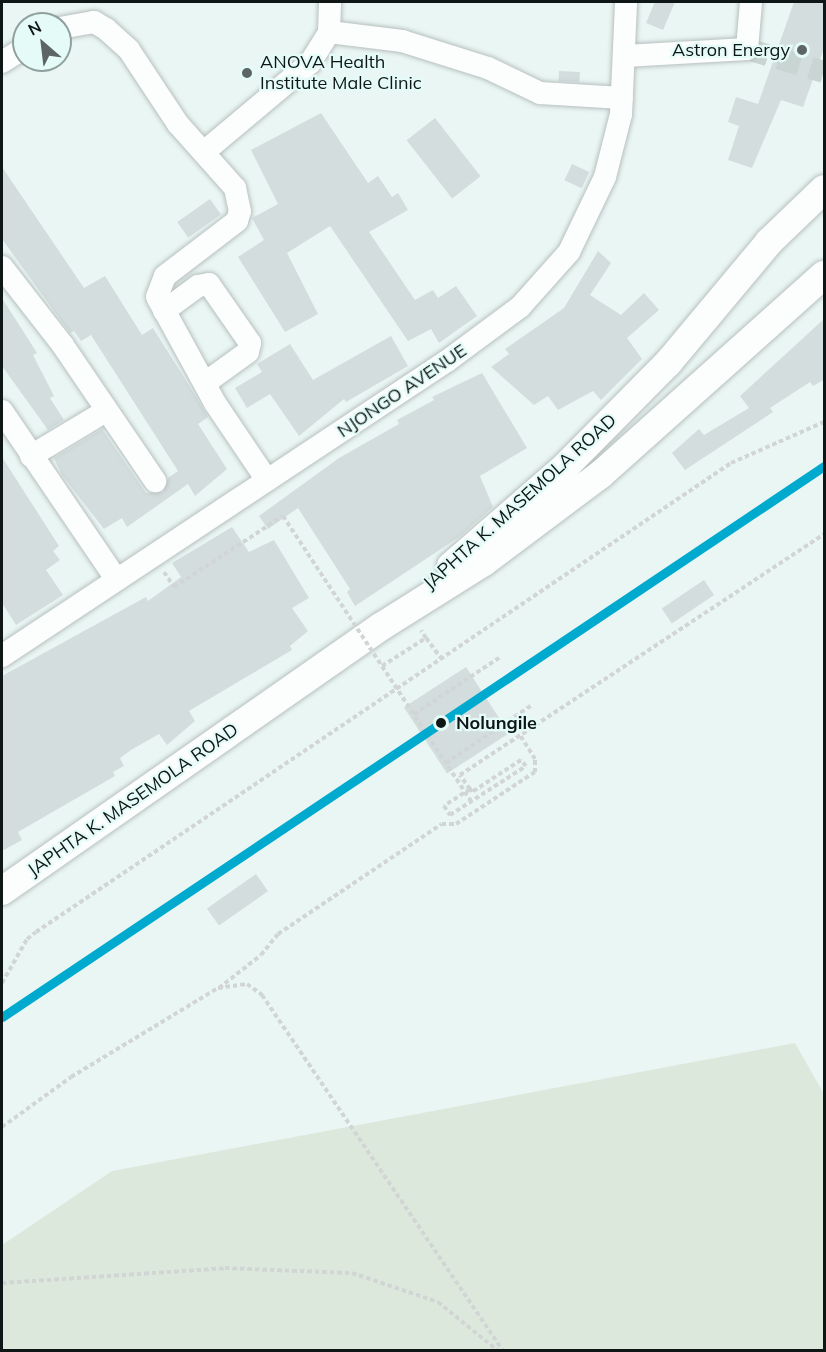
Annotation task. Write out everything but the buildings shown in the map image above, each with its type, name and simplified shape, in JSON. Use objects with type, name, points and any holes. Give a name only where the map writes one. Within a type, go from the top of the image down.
[{"type":"main road","name":"JAPHTA K. MASEMOLA ROAD","points":[[382,626],[567,465],[668,363],[769,243],[825,189]]},
{"type":"main road","name":"JAPHTA K. MASEMOLA ROAD","points":[[2,891],[382,626],[484,562],[600,474],[825,275]]},
{"type":"street","points":[[204,152],[310,63],[329,32],[330,2]]},
{"type":"street","name":"NJONGO AVENUE","points":[[2,657],[482,337],[544,282],[590,215],[618,135],[625,56],[626,2]]},
{"type":"street","points":[[625,56],[747,49],[751,2]]},
{"type":"street","points":[[72,26],[94,22],[106,29],[129,50],[178,124],[226,174],[240,211],[228,230],[159,282],[157,297],[206,383],[267,480]]},
{"type":"street","points":[[329,32],[402,41],[488,68],[540,93],[622,98]]},
{"type":"street","points":[[2,267],[155,481]]},
{"type":"street","points":[[164,311],[198,286],[209,284],[250,343],[248,352],[206,383]]},
{"type":"street","points":[[2,411],[117,580]]},
{"type":"street","points":[[31,456],[106,411]]},
{"type":"path","points":[[2,983],[27,939],[36,932],[731,464],[825,422]]},
{"type":"path","points":[[151,558],[174,586],[283,516],[471,801]]},
{"type":"path","points":[[470,789],[444,806],[450,815],[526,766],[521,760],[472,792],[470,789],[460,775],[825,534]]},
{"type":"path","points":[[421,630],[441,658]]},
{"type":"path","points":[[382,666],[426,638]]},
{"type":"path","points":[[414,714],[502,656]]},
{"type":"path","points":[[446,763],[532,705]]},
{"type":"path","points":[[2,1127],[70,1077],[218,988],[261,955],[278,933],[442,824],[456,824],[535,772],[535,759],[520,735]]},
{"type":"path","points":[[218,988],[247,984],[262,995],[500,1350]]},
{"type":"path","points":[[2,1283],[225,1268],[352,1273],[438,1302],[500,1350]]},
{"type":"shaded area","points":[[795,1043],[824,1094],[824,1350],[2,1350],[2,1245],[112,1171]]},
{"type":"tunnel","points":[[747,49],[824,72]]},
{"type":"transit line","points":[[2,1017],[824,466]]},
{"type":"place","name":"Astron Energy","points":[[802,50]]},
{"type":"place","name":"ANOVA Health Institute Male Clinic","points":[[247,73]]},
{"type":"place","name":"Nolungile","points":[[441,723]]}]
